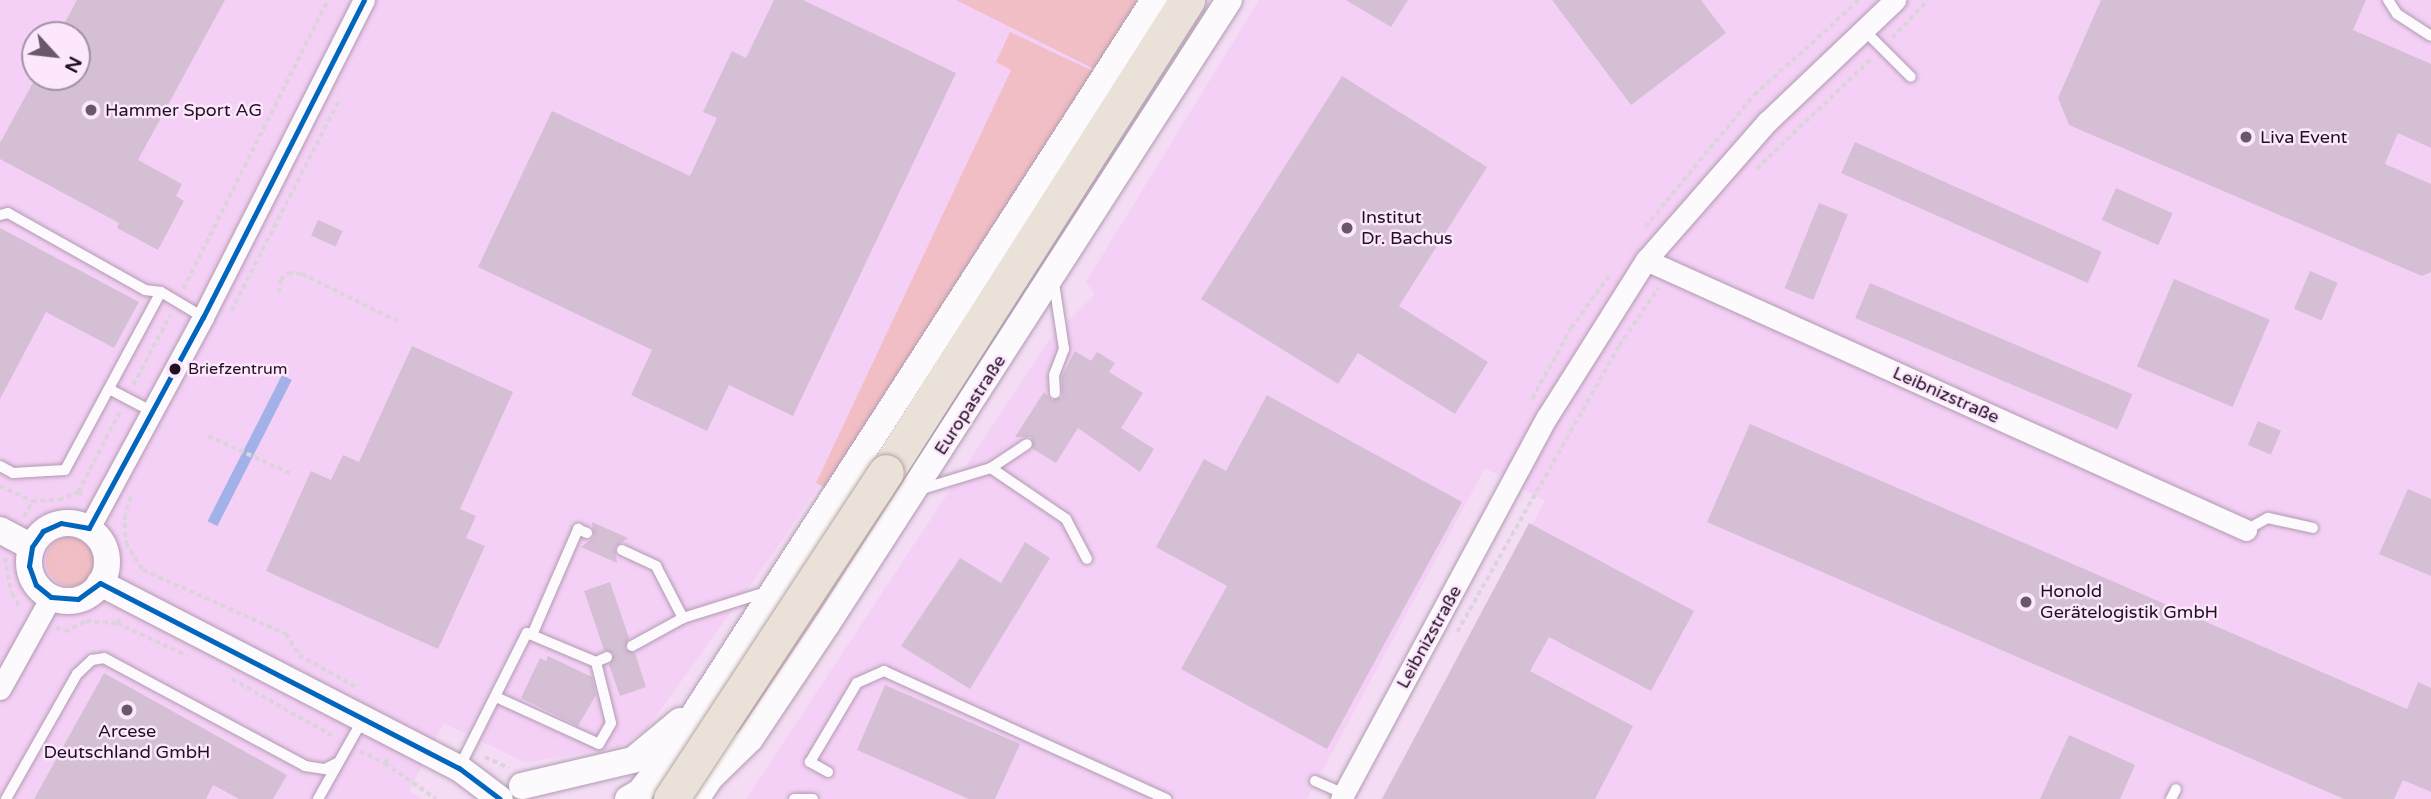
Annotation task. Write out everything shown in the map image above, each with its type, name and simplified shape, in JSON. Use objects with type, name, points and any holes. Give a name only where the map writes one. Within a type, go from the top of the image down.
[{"type":"highway","name":"Europastraße","points":[[671,799],[886,472],[1185,0]]},
{"type":"street","points":[[89,528],[203,317],[364,0]]},
{"type":"street","points":[[628,799],[648,782],[1154,0]]},
{"type":"street","name":"Europastraße","points":[[696,799],[710,778],[750,739],[913,493],[1228,0]]},
{"type":"street","name":"Leibnizstraße","points":[[1343,797],[1547,417],[1646,260],[1766,122],[1895,0]]},
{"type":"street","name":"Leibnizstraße","points":[[1646,260],[2246,530]]},
{"type":"street","points":[[0,689],[45,608],[78,599],[100,583],[107,558],[101,541],[89,528],[61,523],[15,538],[45,608]]},
{"type":"street","points":[[100,583],[511,793],[553,799]]},
{"type":"street","points":[[511,793],[634,760],[698,706]]},
{"type":"street","points":[[716,799],[750,739]]},
{"type":"lane","points":[[2388,0],[2397,15],[2431,36]]},
{"type":"lane","points":[[1864,30],[1911,78]]},
{"type":"lane","points":[[0,215],[8,213],[145,290],[161,292],[203,317]]},
{"type":"lane","points":[[1054,274],[1053,299],[1064,349],[1054,375],[1055,393]]},
{"type":"lane","points":[[0,466],[13,473],[65,470],[161,292]]},
{"type":"lane","points":[[109,389],[153,412]]},
{"type":"lane","points":[[913,493],[991,468],[1027,444]]},
{"type":"lane","points":[[991,468],[1066,519],[1087,559]]},
{"type":"lane","points":[[2246,530],[2267,518],[2313,528]]},
{"type":"lane","points":[[532,635],[578,529],[587,533]]},
{"type":"lane","points":[[622,550],[656,566],[683,618]]},
{"type":"lane","points":[[632,646],[683,618],[775,588]]},
{"type":"lane","points":[[459,768],[527,633],[602,659],[611,723],[599,744],[496,697]]},
{"type":"lane","points":[[6,799],[77,674],[92,660],[104,658],[305,766],[325,769],[337,763]]},
{"type":"lane","points":[[828,772],[810,762],[857,682],[884,671],[1044,747],[1166,799]]},
{"type":"lane","points":[[317,799],[350,746],[363,719]]},
{"type":"lane","points":[[1315,781],[1343,797]]},
{"type":"lane","points":[[794,799],[813,799]]},
{"type":"path","points":[[0,486],[32,502],[59,500],[78,492],[328,0]]},
{"type":"path","points":[[1746,179],[1882,49],[1928,0]]},
{"type":"path","points":[[1451,641],[1619,346],[1670,271]]},
{"type":"path","points":[[278,293],[280,280],[288,273],[302,274],[397,321]]},
{"type":"path","points":[[208,436],[290,473]]},
{"type":"path","points":[[78,492],[125,515],[126,542],[143,570],[286,634],[299,655],[360,689]]},
{"type":"path","points":[[32,502],[4,555],[12,594],[19,608],[45,608],[65,632],[86,621],[117,622],[189,657]]},
{"type":"path","points":[[117,622],[143,570]]},
{"type":"path","points":[[225,675],[385,763],[436,799]]},
{"type":"path","points":[[385,763],[399,737]]},
{"type":"shaded area","points":[[0,0],[1136,0],[1097,73],[774,552],[646,730],[619,747],[525,763],[444,723],[409,791],[423,799],[0,799]]},
{"type":"shaded area","points":[[956,0],[1137,0],[1100,72]]},
{"type":"shaded area","points":[[1259,0],[2431,0],[2431,799],[1381,799],[1545,501],[1485,468],[1307,799],[746,799],[1049,340],[1095,294],[1086,282]]},
{"type":"shaded area","points":[[1010,32],[1097,73],[825,488],[816,483],[1011,70],[996,62]]},
{"type":"shaded area","points":[[71,536],[89,543],[96,561],[89,579],[71,586],[53,579],[46,561],[53,543]]},
{"type":"water","points":[[282,375],[292,380],[217,526],[208,521]]},
{"type":"building","name":"Hammer Sport AG","points":[[77,0],[225,0],[138,160],[182,184],[176,196],[184,201],[158,250],[117,228],[119,223],[0,159],[0,143],[28,91],[91,91],[91,21],[66,21]]},
{"type":"building","points":[[774,0],[803,0],[956,73],[793,416],[729,385],[707,431],[631,395],[652,350],[478,267],[552,111],[690,176],[717,118],[703,112],[732,51],[746,58]]},
{"type":"building","points":[[1346,0],[1408,0],[1391,27]]},
{"type":"building","points":[[1552,0],[1701,0],[1726,33],[1631,105]]},
{"type":"building","name":"Liva Event","points":[[2101,0],[2366,0],[2353,30],[2431,64],[2431,148],[2398,133],[2385,164],[2431,184],[2431,272],[2422,276],[2069,125],[2058,98]]},
{"type":"building","name":"Institut Dr. Bachus","points":[[1342,76],[1487,167],[1399,306],[1488,362],[1455,414],[1358,353],[1338,384],[1201,299]]},
{"type":"building","points":[[1855,142],[2102,252],[2088,283],[1841,173]]},
{"type":"building","points":[[2116,188],[2173,213],[2158,245],[2102,220]]},
{"type":"building","points":[[1819,203],[1848,215],[1813,300],[1785,288]]},
{"type":"building","points":[[318,220],[343,231],[336,247],[311,236]]},
{"type":"building","points":[[0,228],[139,302],[114,348],[46,312],[0,399]]},
{"type":"building","points":[[2310,271],[2338,283],[2322,320],[2294,309]]},
{"type":"building","points":[[2174,279],[2270,320],[2233,407],[2137,366]]},
{"type":"building","points":[[1870,283],[2132,394],[2117,429],[1855,318]]},
{"type":"building","points":[[412,346],[513,392],[460,509],[476,516],[466,538],[485,546],[438,649],[266,571],[311,471],[331,480],[343,455],[359,462]]},
{"type":"building","points":[[1075,351],[1091,361],[1097,352],[1115,363],[1109,372],[1143,393],[1121,428],[1154,449],[1140,472],[1078,428],[1056,463],[1033,449],[1031,437],[1015,437],[1044,392],[1052,400],[1062,397],[1062,376]]},
{"type":"building","points":[[1267,395],[1462,502],[1327,749],[1181,669],[1227,586],[1156,547],[1204,459],[1226,471]]},
{"type":"building","points":[[2258,421],[2281,431],[2271,455],[2248,445]]},
{"type":"building","name":"Honold Gerätelogistik GmbH","points":[[1750,424],[2407,709],[2418,682],[2431,688],[2431,792],[2403,780],[2394,799],[2344,799],[1707,522]]},
{"type":"building","points":[[2408,489],[2431,499],[2431,576],[2379,554]]},
{"type":"building","points":[[592,522],[628,538],[615,547],[617,563],[581,547],[594,537]]},
{"type":"building","points":[[1529,523],[1694,611],[1651,691],[1549,637],[1530,671],[1633,726],[1595,799],[1382,799]]},
{"type":"building","points":[[1025,542],[1050,558],[970,689],[901,646],[960,558],[1001,583]]},
{"type":"building","points":[[610,582],[629,638],[625,649],[635,653],[646,687],[620,696],[609,665],[614,654],[604,650],[584,591]]},
{"type":"building","points":[[548,656],[592,677],[596,695],[578,726],[521,698],[540,658],[546,661]]},
{"type":"building","name":"Arcese Deutschland GmbH","points":[[104,673],[287,775],[273,799],[239,799],[213,785],[206,799],[34,799]]},
{"type":"building","points":[[885,685],[1020,744],[995,799],[969,799],[857,750]]},
{"type":"building","points":[[2069,735],[2135,765],[2120,799],[2040,799]]},
{"type":"transit line","points":[[364,0],[203,317],[89,528],[61,523],[43,531],[32,547],[29,566],[36,585],[51,597],[78,599],[100,583],[459,768],[500,799]]},
{"type":"place","name":"Hammer Sport AG","points":[[91,110]]},
{"type":"place","name":"Liva Event","points":[[2246,137]]},
{"type":"place","name":"Institut Dr. Bachus","points":[[1347,228]]},
{"type":"place","name":"Briefzentrum","points":[[175,369]]},
{"type":"place","name":"Honold Gerätelogistik GmbH","points":[[2026,602]]},
{"type":"place","name":"Arcese Deutschland GmbH","points":[[127,710]]}]
